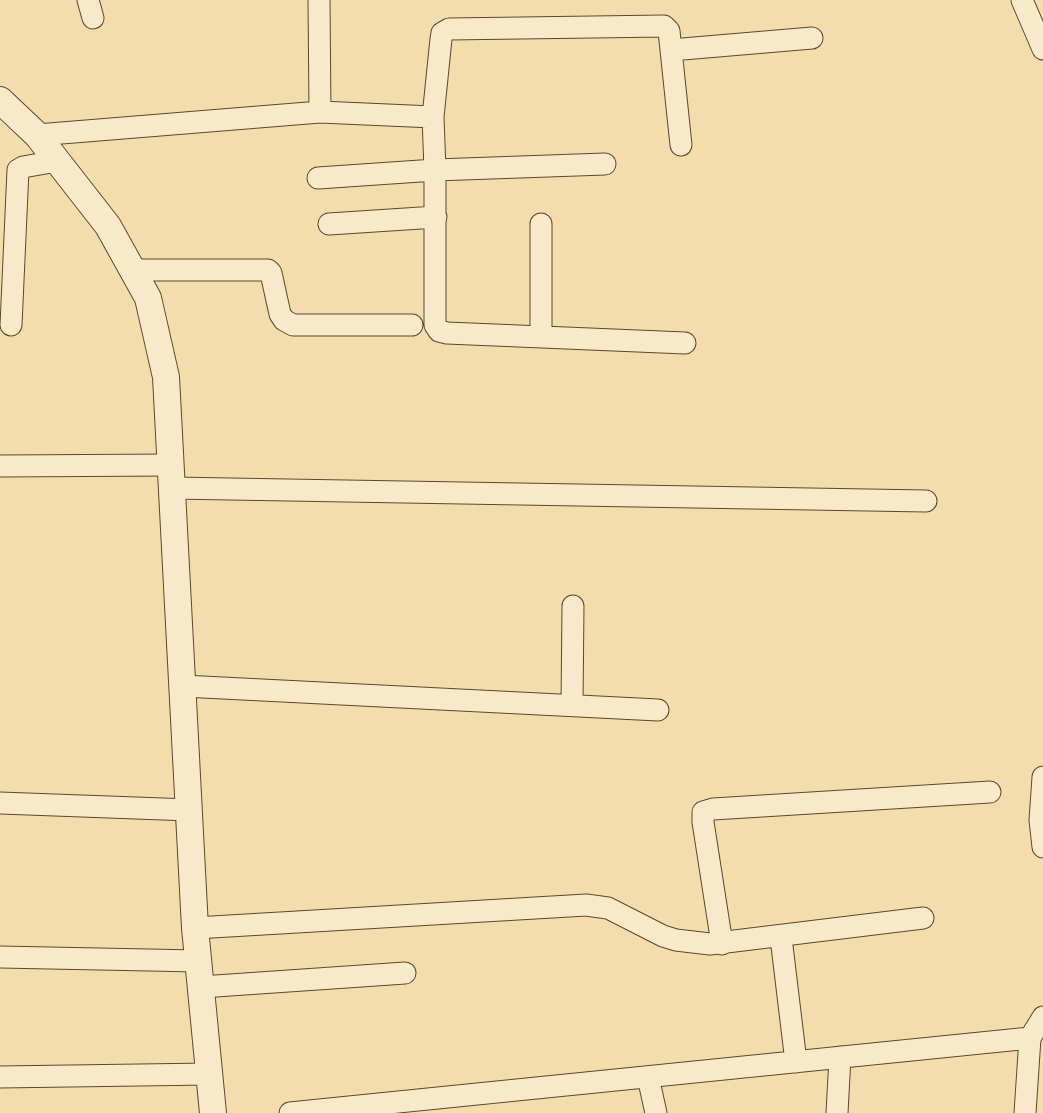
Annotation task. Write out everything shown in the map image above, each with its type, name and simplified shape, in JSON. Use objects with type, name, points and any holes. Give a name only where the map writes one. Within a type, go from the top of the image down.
[{"type":"street","points":[[319,0],[320,112]]},
{"type":"street","points":[[1022,0],[1043,49]]},
{"type":"street","points":[[681,145],[669,31],[663,26],[449,29],[442,33],[433,117],[436,217],[435,325],[439,331],[685,343]]},
{"type":"street","points":[[671,50],[812,38]]},
{"type":"street","points":[[0,100],[37,135],[108,226],[148,298],[166,376],[195,928],[213,1113]]},
{"type":"street","points":[[37,135],[320,112],[433,117]]},
{"type":"street","points":[[11,325],[18,170],[57,160]]},
{"type":"street","points":[[318,178],[435,170],[605,164]]},
{"type":"street","points":[[328,225],[436,217]]},
{"type":"street","points":[[541,224],[541,337]]},
{"type":"street","points":[[132,270],[268,270],[271,273],[280,314],[284,320],[293,325],[412,325]]},
{"type":"street","points":[[0,465],[172,477],[926,501]]},
{"type":"street","points":[[572,705],[573,606]]},
{"type":"street","points":[[183,686],[658,710]]},
{"type":"street","points":[[1043,777],[1040,820],[1043,847]]},
{"type":"street","points":[[722,944],[703,812],[713,808],[990,792]]},
{"type":"street","points":[[0,803],[190,810]]},
{"type":"street","points":[[195,928],[586,905],[608,908],[663,936],[676,940],[722,944],[923,918]]},
{"type":"street","points":[[782,946],[796,1062]]},
{"type":"street","points":[[0,957],[198,961]]},
{"type":"street","points":[[201,987],[405,973]]},
{"type":"street","points":[[1025,1113],[1030,1038],[1043,1017]]},
{"type":"street","points":[[290,1113],[1030,1038]]},
{"type":"street","points":[[837,1113],[840,1058]]},
{"type":"street","points":[[0,1077],[209,1074]]},
{"type":"street","points":[[648,1077],[656,1113]]}]
